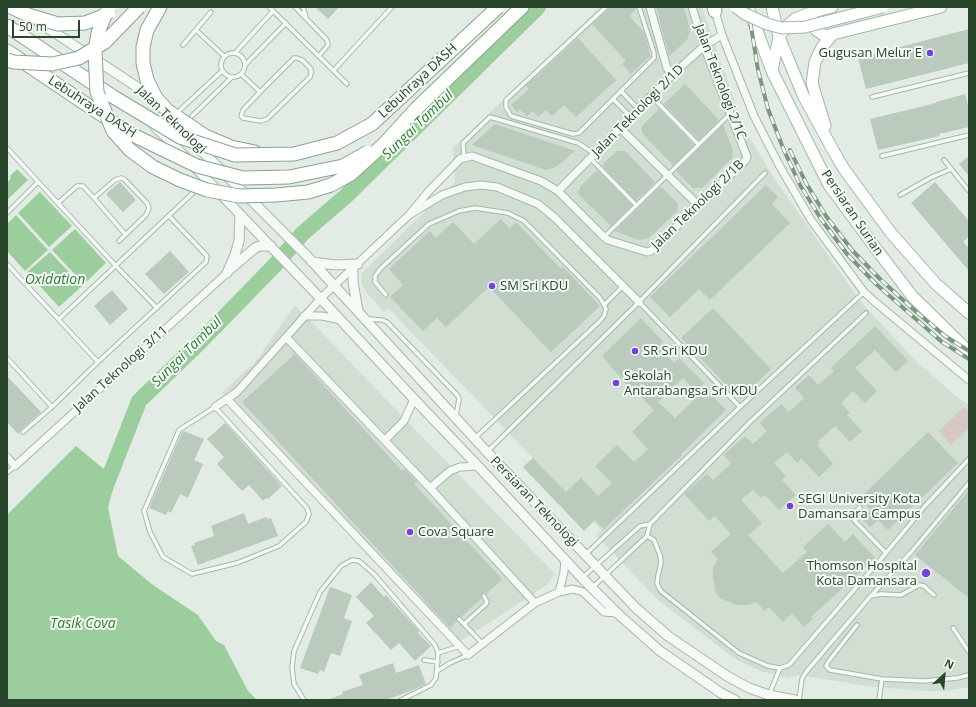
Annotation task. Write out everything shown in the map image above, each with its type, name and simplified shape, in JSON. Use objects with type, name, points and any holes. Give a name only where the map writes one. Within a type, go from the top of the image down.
[{"type":"highway","points":[[11,7],[28,15],[58,24],[85,23],[101,17],[116,7]]},
{"type":"highway","points":[[110,7],[98,33],[95,52],[97,92],[114,131],[130,150],[154,167],[180,180],[207,190],[239,196],[308,192],[331,185],[351,174],[384,144]]},
{"type":"highway","points":[[7,60],[14,62],[52,64],[79,58],[105,42],[139,7]]},
{"type":"highway","points":[[160,7],[147,30],[143,47],[143,63],[147,80],[156,98],[168,111],[205,136],[231,147],[266,155]]},
{"type":"highway","name":"Lebuhraya DASH","points":[[7,26],[112,96],[180,136],[235,155],[294,154],[337,143],[372,124],[498,7]]},
{"type":"highway","name":"Lebuhraya DASH","points":[[7,51],[129,133],[197,166],[243,178],[289,177],[343,166],[384,144],[417,108],[522,7]]},
{"type":"main road","points":[[736,7],[744,14],[767,24],[782,28],[805,27],[883,7]]},
{"type":"main road","name":"Persiaran Surian","points":[[748,7],[772,70],[830,185],[912,296],[969,352]]},
{"type":"main road","name":"Persiaran Surian","points":[[772,7],[779,37],[803,95],[834,152],[891,233],[936,284],[969,313]]},
{"type":"main road","points":[[772,70],[779,37],[786,27],[795,20],[812,12],[832,7]]},
{"type":"main road","points":[[812,12],[810,21],[816,30],[825,36],[941,7]]},
{"type":"main road","points":[[833,34],[822,47],[815,62],[812,83],[834,152]]},
{"type":"street","name":"Jalan Teknologi","points":[[16,7],[137,87],[185,133],[310,259]]},
{"type":"street","points":[[650,7],[667,68],[672,75]]},
{"type":"street","name":"Jalan Teknologi 2/1C","points":[[692,7],[704,46],[747,157]]},
{"type":"street","points":[[715,8],[722,35],[754,116],[811,220],[864,292],[969,380]]},
{"type":"street","name":"Jalan Teknologi","points":[[7,19],[125,101],[167,138],[294,271]]},
{"type":"street","name":"Jalan Teknologi 2/1D","points":[[558,190],[672,75],[704,46],[722,35]]},
{"type":"street","points":[[620,128],[698,205]]},
{"type":"street","points":[[215,407],[237,392],[321,298],[409,215],[455,164],[464,157],[472,156],[541,181],[558,190],[604,238]]},
{"type":"street","name":"Jalan Teknologi 2/1B","points":[[604,238],[647,252],[746,160],[747,157]]},
{"type":"street","points":[[409,215],[442,195],[465,187],[480,185],[497,187],[538,204],[554,217],[639,302]]},
{"type":"street","points":[[227,273],[239,241],[240,214]]},
{"type":"street","points":[[227,273],[255,248],[259,246],[273,248]]},
{"type":"street","points":[[310,259],[335,265],[355,266]]},
{"type":"street","name":"Persiaran Teknologi","points":[[310,259],[486,452],[636,608],[668,636],[727,676],[749,688],[769,695],[795,700]]},
{"type":"street","points":[[355,266],[353,282],[361,315]]},
{"type":"street","name":"Persiaran Teknologi","points":[[294,271],[321,298],[565,560],[617,613],[660,651],[721,693],[735,700]]},
{"type":"street","name":"Jalan Teknologi 3/11","points":[[15,466],[227,273]]},
{"type":"street","points":[[304,316],[322,316],[341,320]]},
{"type":"street","points":[[286,337],[430,488],[535,603]]},
{"type":"street","points":[[227,399],[468,655],[535,603],[559,592],[572,589],[582,592],[604,612],[617,613]]},
{"type":"street","points":[[384,440],[404,421],[414,399]]},
{"type":"street","points":[[7,457],[15,466]]},
{"type":"street","points":[[430,488],[450,471],[460,467],[478,466]]},
{"type":"street","points":[[559,592],[564,572],[565,560]]},
{"type":"lane","points":[[270,7],[347,84]]},
{"type":"lane","points":[[295,7],[327,40],[328,45],[319,56]]},
{"type":"lane","points":[[303,7],[307,19]]},
{"type":"lane","points":[[334,70],[392,7]]},
{"type":"lane","points":[[606,7],[506,100],[508,114],[514,118],[573,134],[579,133],[654,58],[654,53],[640,7]]},
{"type":"lane","points":[[231,78],[222,71],[221,63],[224,56],[235,53],[274,11]]},
{"type":"lane","points":[[183,45],[211,12]]},
{"type":"lane","points":[[192,116],[231,78],[242,75],[246,64],[286,23]]},
{"type":"lane","points":[[196,30],[224,56]]},
{"type":"lane","points":[[235,53],[242,57],[246,64]]},
{"type":"lane","points":[[294,58],[302,60],[311,69],[310,77],[267,120],[261,121],[243,118],[241,116],[243,110],[260,92],[294,58]]},
{"type":"lane","points":[[180,110],[222,71]]},
{"type":"lane","points":[[872,97],[969,73]]},
{"type":"lane","points":[[242,75],[260,92]]},
{"type":"lane","points":[[621,91],[638,109]]},
{"type":"lane","points":[[652,96],[698,144]]},
{"type":"lane","points":[[613,99],[631,117]]},
{"type":"lane","points":[[604,238],[730,113]]},
{"type":"lane","points":[[464,157],[463,143],[490,117],[578,143],[592,156],[636,205]]},
{"type":"lane","points":[[882,156],[969,134]]},
{"type":"lane","points":[[7,148],[157,308]]},
{"type":"lane","points":[[944,160],[969,191]]},
{"type":"lane","points":[[900,196],[932,177],[951,169]]},
{"type":"lane","points":[[486,452],[639,302],[764,173]]},
{"type":"lane","points":[[94,198],[115,180],[121,178],[126,181],[149,206],[148,213],[119,241]]},
{"type":"lane","points":[[59,319],[207,179]]},
{"type":"lane","points":[[7,213],[38,182]]},
{"type":"lane","points":[[58,203],[77,186],[83,186],[126,234]]},
{"type":"lane","points":[[386,295],[375,282],[375,276],[381,268],[429,224],[459,211],[475,208],[508,213],[524,221],[600,298],[606,309],[604,316],[600,321],[474,439]]},
{"type":"lane","points":[[23,432],[52,407],[98,362],[206,262],[208,259],[207,256],[169,216]]},
{"type":"lane","points":[[7,264],[98,362]]},
{"type":"lane","points":[[604,305],[623,286]]},
{"type":"lane","points":[[585,555],[740,407],[864,292]]},
{"type":"lane","points":[[639,302],[740,407]]},
{"type":"lane","points":[[592,588],[647,536],[650,524],[751,421],[866,313]]},
{"type":"lane","points":[[361,315],[387,322],[458,396],[459,399],[455,418]]},
{"type":"lane","points":[[7,358],[52,407]]},
{"type":"lane","points":[[215,407],[307,508],[309,514],[306,522],[279,546],[237,563],[192,574],[163,557],[150,532],[144,511],[179,430],[215,407]]},
{"type":"lane","points":[[647,536],[654,540],[660,555],[661,562],[658,582],[659,588],[662,592],[739,653],[768,666],[780,668],[788,665],[925,506],[969,459]]},
{"type":"lane","points":[[7,473],[15,466]]},
{"type":"lane","points":[[799,700],[802,679],[806,672],[869,598],[912,551],[969,483]]},
{"type":"lane","points":[[860,507],[852,516],[854,520],[886,553]]},
{"type":"lane","points":[[582,578],[640,526],[650,524]]},
{"type":"lane","points":[[304,700],[294,684],[292,667],[294,651],[320,592],[341,566],[352,560],[358,561],[374,574],[435,645],[438,653],[436,678],[431,685],[401,700]]},
{"type":"lane","points":[[869,598],[874,594],[901,595],[919,585],[924,586],[934,595]]},
{"type":"lane","points":[[464,624],[486,604],[487,602],[484,596]]},
{"type":"lane","points":[[459,619],[483,644]]},
{"type":"lane","points":[[857,625],[828,662],[826,666],[827,669],[882,679],[924,681],[941,680],[969,675]]},
{"type":"lane","points":[[953,628],[969,652]]},
{"type":"lane","points":[[438,653],[460,646]]},
{"type":"lane","points":[[437,671],[468,655]]},
{"type":"lane","points":[[424,660],[438,662]]},
{"type":"lane","points":[[769,695],[780,668]]},
{"type":"lane","points":[[880,700],[882,679]]},
{"type":"shaded area","points":[[600,7],[702,7],[744,128],[774,178],[860,301],[917,362],[957,397],[969,405],[969,687],[946,691],[925,691],[874,687],[798,675],[788,678],[760,671],[735,659],[657,599],[596,535],[602,530],[523,467],[533,458],[389,309],[384,312],[367,293],[361,283],[362,273],[455,182],[453,148]]},
{"type":"shaded area","points":[[295,305],[555,574],[547,585],[453,646],[222,393],[256,361]]},
{"type":"shaded area","points":[[964,407],[969,413],[969,428],[951,445],[939,431]]},
{"type":"water","points":[[17,169],[28,180],[7,200],[7,183],[11,178],[10,176]]},
{"type":"water","name":"Oxidation","points":[[40,192],[72,226],[49,247],[18,213]]},
{"type":"water","name":"Oxidation","points":[[16,215],[48,250],[25,271],[7,251],[7,224]]},
{"type":"water","name":"Oxidation","points":[[75,229],[106,263],[84,284],[52,250]]},
{"type":"water","name":"Oxidation","points":[[50,252],[82,286],[59,307],[27,272]]},
{"type":"water","name":"Tasik Cova","points":[[76,446],[116,479],[108,507],[118,556],[153,585],[198,615],[216,641],[224,645],[248,691],[257,700],[7,700],[7,515]]},
{"type":"building","points":[[315,7],[339,7],[328,19]]},
{"type":"building","points":[[611,7],[636,7],[636,9],[629,16],[644,32],[647,41],[650,56],[631,74],[622,64],[626,61],[592,24]]},
{"type":"building","points":[[656,7],[684,7],[690,30],[687,40],[669,56]]},
{"type":"building","points":[[969,29],[969,63],[866,89],[858,58]]},
{"type":"building","points":[[578,38],[616,80],[576,117],[564,105],[552,116],[546,110],[538,117],[533,111],[527,116],[520,109],[517,112],[511,105],[529,89],[526,86]]},
{"type":"building","points":[[685,84],[719,120],[699,140],[664,104]]},
{"type":"building","points":[[965,94],[969,109],[969,127],[939,134],[940,136],[878,150],[870,119],[936,103]]},
{"type":"building","points":[[659,109],[694,145],[673,165],[642,133],[642,126]]},
{"type":"building","points":[[495,124],[575,151],[556,167],[546,170],[472,145]]},
{"type":"building","points":[[723,125],[733,150],[732,158],[702,188],[693,188],[677,172],[677,170]]},
{"type":"building","points":[[617,151],[625,151],[655,182],[636,201],[602,165]]},
{"type":"building","points":[[969,156],[969,176],[959,164]]},
{"type":"building","points":[[597,170],[632,205],[611,226],[578,194],[580,187]]},
{"type":"building","points":[[120,182],[136,200],[123,212],[106,194]]},
{"type":"building","points":[[935,182],[969,221],[969,236],[963,242],[969,248],[969,271],[911,203]]},
{"type":"building","points":[[766,185],[778,197],[772,204],[790,223],[710,300],[699,289],[670,317],[650,297]]},
{"type":"building","points":[[660,187],[662,187],[678,204],[677,211],[649,238],[638,240],[615,231]]},
{"type":"building","name":"SM Sri KDU","points":[[501,219],[510,229],[516,222],[561,269],[563,267],[600,306],[551,352],[489,287],[446,327],[437,318],[423,331],[390,297],[403,285],[389,269],[430,231],[436,238],[453,222],[474,244]]},
{"type":"building","points":[[170,251],[189,272],[164,294],[145,274]]},
{"type":"building","points":[[112,290],[128,309],[110,325],[94,306]]},
{"type":"building","points":[[713,308],[771,369],[740,399],[681,338]]},
{"type":"building","points":[[641,318],[663,342],[659,346],[674,363],[679,358],[704,383],[702,385],[726,410],[681,454],[682,455],[604,529],[595,520],[584,531],[523,467],[533,458],[566,492],[581,478],[598,496],[612,483],[595,466],[617,445],[634,462],[648,449],[632,432],[654,410],[634,390],[633,392],[602,356]],"holes":[[[683,378],[699,395],[675,418],[658,402]]]},
{"type":"building","points":[[875,326],[908,361],[896,372],[875,350],[855,368],[877,391],[865,403],[853,391],[841,403],[850,413],[847,415],[862,431],[850,442],[835,426],[818,441],[820,443],[817,445],[833,464],[819,477],[802,459],[797,463],[787,452],[774,463],[786,476],[782,480],[796,495],[779,510],[765,495],[761,498],[753,490],[741,500],[762,523],[748,535],[783,573],[807,552],[803,547],[828,524],[845,542],[853,534],[875,558],[811,617],[813,619],[804,627],[792,613],[783,622],[769,607],[764,611],[757,602],[748,605],[737,605],[724,600],[719,597],[715,591],[713,569],[718,559],[711,552],[731,534],[715,516],[709,521],[684,494],[707,474],[713,480],[731,464],[724,455],[745,436],[753,444],[767,431],[760,423],[781,404],[789,412],[804,398],[795,388],[809,375],[818,385],[834,371],[831,368]]},
{"type":"building","name":"Cova Square","points":[[295,354],[402,471],[405,469],[417,482],[414,484],[502,579],[486,594],[482,594],[482,598],[461,617],[457,616],[457,621],[450,628],[242,402]]},
{"type":"building","points":[[7,376],[41,412],[18,434],[7,422]]},
{"type":"building","points":[[225,423],[282,486],[268,499],[266,498],[263,501],[249,485],[242,491],[217,464],[224,457],[207,439]]},
{"type":"building","points":[[184,431],[204,439],[194,460],[203,464],[188,498],[180,494],[171,513],[168,511],[166,515],[149,508],[182,432]]},
{"type":"building","points":[[928,432],[958,463],[888,530],[878,520],[870,527],[862,519],[871,510],[860,498]]},
{"type":"building","points":[[969,490],[969,598],[915,555]]},
{"type":"building","points":[[244,513],[248,524],[266,517],[267,519],[271,518],[278,536],[198,565],[191,546],[195,545],[194,543],[214,536],[211,526]]},
{"type":"building","points":[[371,582],[384,597],[386,595],[431,646],[415,661],[399,643],[391,650],[366,623],[374,616],[356,597]]},
{"type":"building","points":[[330,587],[352,595],[344,618],[352,621],[340,656],[331,653],[324,672],[320,670],[318,674],[300,668]]},
{"type":"building","points":[[393,663],[396,673],[419,665],[426,684],[386,700],[330,700],[343,694],[342,692],[363,685],[359,675]]},
{"type":"waterway","name":"Sungai Tambul","points":[[103,493],[139,401],[201,341],[274,266],[303,233],[346,196],[538,7]]},
{"type":"railway","points":[[748,7],[758,70],[768,109],[783,148],[800,185],[821,219],[847,254],[876,284],[942,342],[969,359]]},
{"type":"railway","points":[[790,150],[806,183],[826,216],[852,250],[880,279],[913,309],[945,336],[969,351]]},
{"type":"place","name":"Gugusan Melur E","points":[[930,53]]},
{"type":"place","name":"SM Sri KDU","points":[[492,286]]},
{"type":"place","name":"SR Sri KDU","points":[[635,351]]},
{"type":"place","name":"Sekolah Antarabangsa Sri KDU","points":[[616,383]]},
{"type":"place","name":"SEGI University Kota Damansara Campus","points":[[790,506]]},
{"type":"place","name":"Cova Square","points":[[410,532]]},
{"type":"place","name":"Thomson Hospital Kota Damansara","points":[[926,573]]}]
